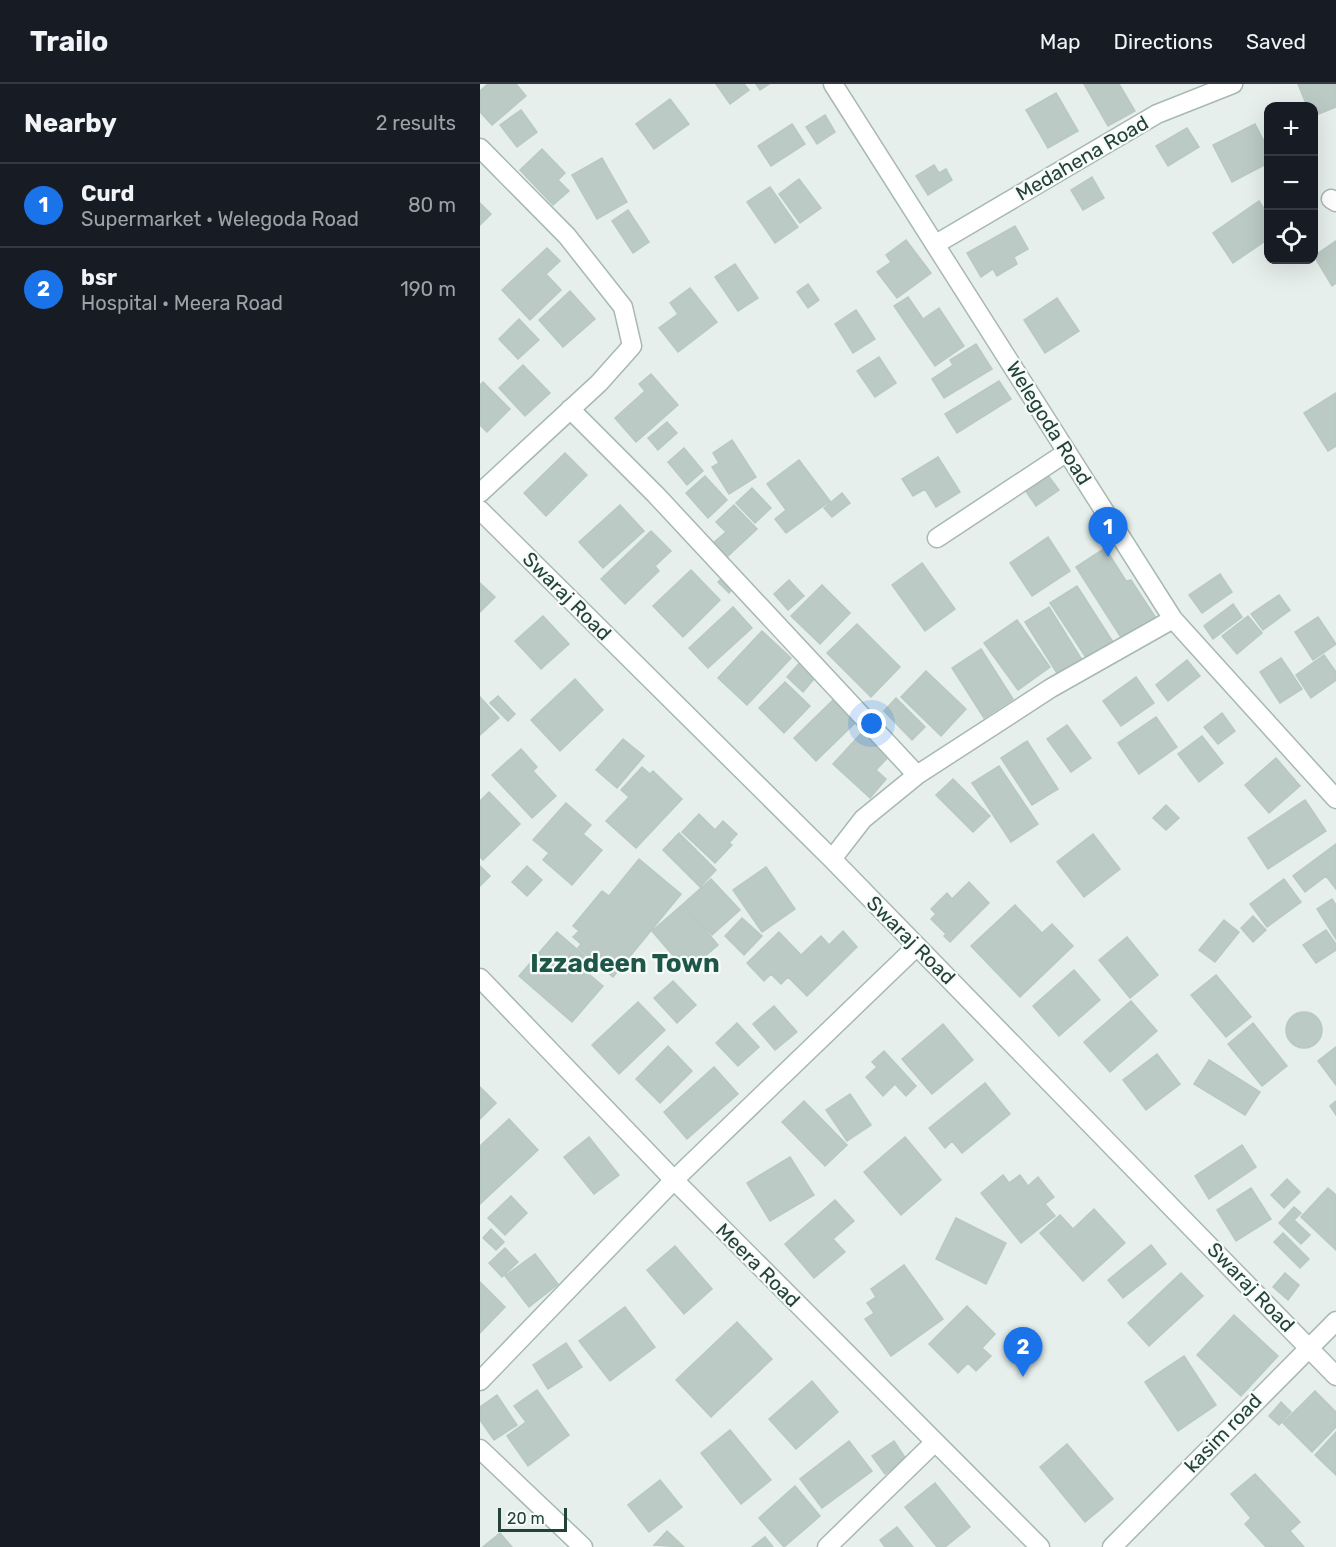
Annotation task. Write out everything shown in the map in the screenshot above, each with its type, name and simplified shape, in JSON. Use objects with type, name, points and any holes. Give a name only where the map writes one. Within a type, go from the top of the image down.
[{"type":"street","name":"Welegoda Road","points":[[833,84],[1173,619],[1333,791]]},
{"type":"street","name":"Medahena Road","points":[[936,244],[1156,114],[1233,84]]},
{"type":"street","points":[[480,148],[567,236],[623,307],[632,345],[599,383],[480,493]]},
{"type":"street","points":[[570,409],[657,495],[917,775]]},
{"type":"street","points":[[937,538],[1067,452]]},
{"type":"street","name":"Swaraj Road","points":[[480,510],[832,859],[1336,1376]]},
{"type":"street","points":[[832,859],[863,819],[917,775],[1050,688],[1173,619]]},
{"type":"street","points":[[480,1381],[674,1180],[916,947]]},
{"type":"street","name":"Meera Road","points":[[480,978],[674,1180],[1040,1547]]},
{"type":"street","name":"kasim road","points":[[1112,1547],[1308,1346],[1336,1321]]},
{"type":"street","points":[[827,1547],[935,1442]]},
{"type":"street","points":[[480,1449],[583,1547]]},
{"type":"building","points":[[488,84],[516,84],[526,96],[492,125],[480,112],[480,91]]},
{"type":"building","points":[[716,84],[744,84],[749,90],[730,104]]},
{"type":"building","points":[[756,84],[769,84],[760,90]]},
{"type":"building","points":[[1084,84],[1119,84],[1135,111],[1108,126]]},
{"type":"building","points":[[1298,84],[1336,84],[1336,107],[1318,114],[1318,102],[1305,102]]},
{"type":"building","points":[[1056,93],[1078,131],[1048,148],[1026,110]]},
{"type":"building","points":[[670,99],[689,124],[654,149],[636,124]]},
{"type":"building","points":[[521,110],[537,132],[517,147],[500,125]]},
{"type":"building","points":[[825,115],[835,132],[817,144],[806,127]]},
{"type":"building","points":[[792,124],[805,144],[771,166],[758,146]]},
{"type":"building","points":[[1255,124],[1264,141],[1264,165],[1232,182],[1213,145]]},
{"type":"building","points":[[1187,128],[1199,147],[1168,166],[1156,146]]},
{"type":"building","points":[[542,149],[565,173],[558,180],[569,191],[553,205],[520,170]]},
{"type":"building","points":[[602,158],[627,202],[597,219],[572,175]]},
{"type":"building","points":[[934,165],[939,173],[946,169],[952,180],[928,195],[916,176]]},
{"type":"building","points":[[1092,177],[1104,198],[1083,210],[1071,190]]},
{"type":"building","points":[[799,179],[821,208],[800,223],[779,194]]},
{"type":"building","points":[[770,187],[798,227],[775,243],[747,202]]},
{"type":"building","points":[[1259,201],[1264,209],[1264,242],[1233,263],[1213,233]]},
{"type":"building","points":[[480,203],[491,214],[480,225]]},
{"type":"building","points":[[628,210],[649,242],[633,253],[612,221]]},
{"type":"building","points":[[1015,226],[1028,249],[1014,257],[1017,264],[997,276],[993,269],[981,277],[967,253]]},
{"type":"building","points":[[906,240],[931,273],[897,298],[877,272],[891,262],[886,255]]},
{"type":"building","points":[[1336,241],[1336,283],[1332,286],[1318,263],[1318,253]]},
{"type":"building","points":[[547,248],[560,261],[546,274],[561,290],[530,320],[502,290]]},
{"type":"building","points":[[735,264],[758,298],[738,311],[715,277]]},
{"type":"building","points":[[808,284],[819,300],[808,308],[797,292]]},
{"type":"building","points":[[690,288],[717,322],[678,352],[659,328],[678,314],[670,303]]},
{"type":"building","points":[[570,291],[595,319],[563,347],[539,320]]},
{"type":"building","points":[[908,297],[923,319],[939,308],[964,346],[935,366],[894,306]]},
{"type":"building","points":[[1057,298],[1079,331],[1045,353],[1024,320]]},
{"type":"building","points":[[856,310],[875,339],[853,353],[835,324]]},
{"type":"building","points":[[519,319],[539,340],[518,359],[499,339]]},
{"type":"building","points":[[976,344],[992,369],[944,398],[932,379],[953,365],[950,360]]},
{"type":"building","points":[[879,357],[896,383],[875,397],[857,371]]},
{"type":"building","points":[[523,365],[550,393],[525,416],[499,388]]},
{"type":"building","points":[[651,374],[678,405],[636,442],[615,418],[645,391],[639,384]]},
{"type":"building","points":[[999,381],[1011,399],[957,433],[945,414]]},
{"type":"building","points":[[483,382],[510,409],[487,432],[480,425],[480,385]]},
{"type":"building","points":[[1336,393],[1336,446],[1328,451],[1304,413]]},
{"type":"building","points":[[667,422],[677,433],[658,450],[648,438]]},
{"type":"building","points":[[732,440],[756,477],[729,494],[712,467],[719,463],[713,453]]},
{"type":"building","points":[[684,448],[703,471],[687,485],[668,462]]},
{"type":"building","points":[[565,453],[587,475],[546,516],[524,493]]},
{"type":"building","points":[[938,457],[960,492],[936,507],[925,489],[913,496],[902,479]]},
{"type":"building","points":[[799,460],[830,501],[786,533],[775,519],[786,510],[767,484]]},
{"type":"building","points":[[1047,474],[1059,490],[1036,506],[1025,490]]},
{"type":"building","points":[[705,476],[727,500],[708,518],[686,493]]},
{"type":"building","points":[[752,488],[771,508],[755,523],[736,503]]},
{"type":"building","points":[[842,493],[850,503],[832,517],[824,508]]},
{"type":"building","points":[[620,505],[644,531],[603,568],[579,542]]},
{"type":"building","points":[[734,505],[757,529],[727,557],[713,543],[726,532],[716,522]]},
{"type":"building","points":[[651,531],[671,551],[655,566],[659,571],[625,604],[601,579]]},
{"type":"building","points":[[1048,537],[1070,571],[1032,596],[1010,563]]},
{"type":"building","points":[[1105,548],[1126,581],[1131,580],[1156,618],[1122,639],[1076,567]]},
{"type":"building","points":[[922,563],[955,609],[925,631],[892,585]]},
{"type":"building","points":[[691,570],[720,600],[683,637],[653,606]]},
{"type":"building","points":[[1220,574],[1232,592],[1202,613],[1189,595]]},
{"type":"building","points":[[725,575],[735,586],[729,593],[718,582]]},
{"type":"building","points":[[789,580],[804,596],[788,610],[774,594]]},
{"type":"building","points":[[480,583],[495,597],[480,612]]},
{"type":"building","points":[[822,585],[850,613],[820,644],[791,616]]},
{"type":"building","points":[[1077,586],[1115,645],[1089,662],[1050,603]]},
{"type":"building","points":[[1279,595],[1290,610],[1263,630],[1251,614]]},
{"type":"building","points":[[1233,604],[1242,617],[1213,639],[1204,626]]},
{"type":"building","points":[[733,607],[752,628],[708,668],[689,648]]},
{"type":"building","points":[[1049,607],[1084,663],[1060,678],[1025,622]]},
{"type":"building","points":[[543,616],[569,644],[541,669],[515,641]]},
{"type":"building","points":[[1248,616],[1262,633],[1237,654],[1222,636]]},
{"type":"building","points":[[1318,617],[1336,644],[1313,660],[1295,632]]},
{"type":"building","points":[[1017,620],[1050,667],[1018,690],[984,643]]},
{"type":"building","points":[[857,624],[900,667],[871,697],[827,653]]},
{"type":"building","points":[[762,631],[791,658],[747,705],[718,678]]},
{"type":"building","points":[[981,649],[1013,699],[984,718],[952,668]]},
{"type":"building","points":[[1324,655],[1336,672],[1336,680],[1311,698],[1296,675]]},
{"type":"building","points":[[1281,658],[1302,689],[1280,703],[1260,672]]},
{"type":"building","points":[[803,659],[819,673],[803,692],[787,677]]},
{"type":"building","points":[[1187,660],[1200,676],[1168,701],[1156,685]]},
{"type":"building","points":[[926,671],[966,709],[941,736],[901,697]]},
{"type":"building","points":[[1136,677],[1154,703],[1121,726],[1103,701]]},
{"type":"building","points":[[575,679],[603,710],[560,751],[531,720]]},
{"type":"building","points":[[785,682],[810,706],[784,733],[759,708]]},
{"type":"building","points":[[498,696],[515,714],[508,721],[490,703]]},
{"type":"building","points":[[480,697],[499,718],[480,735]]},
{"type":"building","points":[[896,698],[925,727],[912,740],[884,711]]},
{"type":"building","points":[[833,700],[855,723],[816,761],[794,738]]},
{"type":"building","points":[[1222,713],[1235,731],[1218,744],[1204,727]]},
{"type":"building","points":[[1156,717],[1177,747],[1139,774],[1118,743]]},
{"type":"building","points":[[1067,725],[1091,758],[1071,772],[1047,739]]},
{"type":"building","points":[[866,728],[892,753],[876,770],[886,779],[870,798],[833,764]]},
{"type":"building","points":[[1202,736],[1223,763],[1199,782],[1178,754]]},
{"type":"building","points":[[623,739],[644,756],[617,788],[596,770]]},
{"type":"building","points":[[1027,741],[1058,789],[1032,805],[1001,758]]},
{"type":"building","points":[[521,749],[537,767],[533,771],[556,796],[532,818],[492,775]]},
{"type":"building","points":[[1276,758],[1300,786],[1269,813],[1245,785]]},
{"type":"building","points":[[999,766],[1038,824],[1011,842],[972,783]]},
{"type":"building","points":[[642,767],[650,774],[653,771],[682,799],[636,848],[606,821],[629,797],[621,790]]},
{"type":"building","points":[[953,779],[990,816],[973,832],[936,795]]},
{"type":"building","points":[[489,792],[520,824],[483,860],[480,857],[480,801]]},
{"type":"building","points":[[1305,800],[1326,831],[1268,869],[1248,838]]},
{"type":"building","points":[[566,803],[591,825],[583,834],[602,850],[572,885],[543,860],[549,853],[533,840]]},
{"type":"building","points":[[1166,805],[1179,818],[1166,830],[1153,818]]},
{"type":"building","points":[[699,814],[715,830],[723,821],[737,834],[729,843],[732,845],[715,863],[682,832]]},
{"type":"building","points":[[679,833],[716,870],[700,887],[663,850]]},
{"type":"building","points":[[1093,834],[1120,869],[1084,897],[1057,862]]},
{"type":"building","points":[[1336,844],[1336,889],[1326,876],[1305,892],[1293,876]]},
{"type":"building","points":[[639,859],[681,894],[613,977],[578,948],[581,944],[573,937],[579,931],[573,926],[602,891],[609,896]]},
{"type":"building","points":[[480,866],[490,876],[480,886]]},
{"type":"building","points":[[527,866],[542,880],[527,896],[512,882]]},
{"type":"building","points":[[766,867],[795,909],[762,932],[733,890]]},
{"type":"building","points":[[711,879],[740,910],[712,935],[683,904]]},
{"type":"building","points":[[1284,879],[1301,902],[1267,927],[1250,904]]},
{"type":"building","points":[[969,882],[989,903],[950,942],[944,936],[946,934],[931,919],[936,914],[931,909],[947,893],[952,899]]},
{"type":"building","points":[[1332,899],[1336,905],[1336,939],[1317,909]]},
{"type":"building","points":[[683,904],[718,945],[687,972],[652,931]]},
{"type":"building","points":[[1015,905],[1042,933],[1052,924],[1073,946],[1020,997],[971,946]]},
{"type":"building","points":[[1253,916],[1266,930],[1253,942],[1241,928]]},
{"type":"building","points":[[742,918],[762,936],[744,955],[725,936]]},
{"type":"building","points":[[1224,920],[1239,932],[1215,962],[1199,950]]},
{"type":"building","points":[[1326,930],[1336,944],[1336,950],[1316,963],[1303,945]]},
{"type":"building","points":[[843,931],[857,947],[807,996],[788,977],[781,984],[771,974],[764,981],[747,963],[779,932],[801,955],[821,936],[829,945]]},
{"type":"building","points":[[557,932],[585,956],[577,964],[603,986],[572,1022],[519,976]]},
{"type":"building","points":[[1127,937],[1158,975],[1130,998],[1099,960]]},
{"type":"building","points":[[1074,970],[1100,1000],[1059,1036],[1033,1006]]},
{"type":"building","points":[[1216,975],[1251,1017],[1226,1037],[1191,995]]},
{"type":"building","points":[[673,981],[696,1005],[677,1023],[654,998]]},
{"type":"building","points":[[1131,1001],[1157,1031],[1110,1072],[1084,1042]]},
{"type":"building","points":[[638,1002],[665,1030],[619,1074],[592,1045]]},
{"type":"building","points":[[774,1006],[797,1032],[775,1050],[753,1024]]},
{"type":"building","points":[[1304,1012],[1317,1017],[1322,1030],[1317,1043],[1304,1048],[1291,1043],[1286,1030],[1291,1017]]},
{"type":"building","points":[[737,1023],[759,1047],[738,1066],[716,1043]]},
{"type":"building","points":[[1253,1023],[1287,1066],[1262,1086],[1228,1044]]},
{"type":"building","points":[[943,1024],[973,1060],[932,1094],[902,1059]]},
{"type":"building","points":[[668,1046],[692,1071],[660,1103],[636,1079]]},
{"type":"building","points":[[1336,1047],[1336,1085],[1318,1061]]},
{"type":"building","points":[[884,1051],[916,1086],[906,1096],[895,1084],[883,1096],[866,1077],[877,1067],[872,1062]]},
{"type":"building","points":[[1157,1054],[1180,1084],[1146,1110],[1123,1080]]},
{"type":"building","points":[[1209,1060],[1260,1092],[1245,1115],[1194,1084]]},
{"type":"building","points":[[714,1067],[738,1094],[687,1139],[664,1112]]},
{"type":"building","points":[[985,1083],[1010,1114],[962,1153],[952,1141],[945,1148],[929,1128]]},
{"type":"building","points":[[480,1087],[496,1103],[480,1119]]},
{"type":"building","points":[[850,1094],[871,1125],[847,1141],[826,1110]]},
{"type":"building","points":[[804,1101],[847,1145],[825,1166],[782,1122]]},
{"type":"building","points":[[1336,1101],[1336,1115],[1330,1106]]},
{"type":"building","points":[[509,1119],[538,1150],[480,1204],[480,1146]]},
{"type":"building","points":[[589,1137],[619,1175],[594,1194],[564,1157]]},
{"type":"building","points":[[905,1137],[941,1180],[901,1215],[864,1172]]},
{"type":"building","points":[[1242,1145],[1256,1167],[1209,1199],[1195,1176]]},
{"type":"building","points":[[790,1157],[814,1195],[770,1221],[747,1183]]},
{"type":"building","points":[[1003,1175],[1009,1183],[1020,1175],[1028,1186],[1038,1177],[1054,1197],[1045,1204],[1055,1216],[1021,1243],[981,1193]]},
{"type":"building","points":[[1287,1179],[1300,1192],[1284,1208],[1271,1195]]},
{"type":"building","points":[[1251,1188],[1271,1219],[1236,1241],[1217,1210]]},
{"type":"building","points":[[1328,1188],[1336,1195],[1336,1250],[1301,1217]]},
{"type":"building","points":[[511,1196],[527,1213],[505,1235],[488,1218]]},
{"type":"building","points":[[835,1200],[854,1221],[833,1239],[845,1252],[814,1278],[785,1244]]},
{"type":"building","points":[[1294,1207],[1301,1213],[1294,1220],[1310,1235],[1301,1244],[1279,1223]]},
{"type":"building","points":[[1094,1209],[1125,1243],[1083,1281],[1040,1233],[1060,1215],[1073,1229]]},
{"type":"building","points":[[956,1218],[1006,1243],[986,1284],[936,1259]]},
{"type":"building","points":[[491,1229],[504,1242],[496,1250],[483,1238]]},
{"type":"building","points":[[1283,1233],[1309,1259],[1300,1268],[1274,1242]]},
{"type":"building","points":[[1151,1245],[1166,1264],[1123,1298],[1108,1280]]},
{"type":"building","points":[[675,1246],[712,1289],[684,1314],[647,1270]]},
{"type":"building","points":[[505,1248],[518,1262],[502,1277],[489,1263]]},
{"type":"building","points":[[535,1254],[558,1284],[529,1307],[505,1276]]},
{"type":"building","points":[[904,1265],[943,1319],[891,1356],[865,1319],[874,1313],[867,1303],[876,1297],[871,1289]]},
{"type":"building","points":[[1181,1273],[1203,1296],[1149,1346],[1128,1323]]},
{"type":"building","points":[[1285,1273],[1299,1285],[1288,1300],[1273,1287]]},
{"type":"building","points":[[480,1282],[505,1307],[480,1333]]},
{"type":"building","points":[[967,1306],[995,1334],[982,1348],[991,1356],[976,1371],[968,1363],[958,1373],[929,1344]]},
{"type":"building","points":[[625,1307],[655,1347],[610,1381],[579,1341]]},
{"type":"building","points":[[1234,1315],[1278,1356],[1241,1396],[1197,1355]]},
{"type":"building","points":[[737,1322],[772,1359],[711,1417],[676,1380]]},
{"type":"building","points":[[566,1343],[582,1367],[548,1389],[533,1365]]},
{"type":"building","points":[[1184,1356],[1216,1405],[1178,1431],[1145,1382]]},
{"type":"building","points":[[812,1381],[838,1412],[796,1449],[769,1419]]},
{"type":"building","points":[[537,1390],[569,1435],[528,1466],[507,1436],[526,1422],[514,1406]]},
{"type":"building","points":[[1315,1391],[1336,1412],[1336,1427],[1312,1452],[1283,1423]]},
{"type":"building","points":[[497,1395],[517,1425],[494,1440],[480,1420],[480,1407]]},
{"type":"building","points":[[1281,1402],[1291,1412],[1279,1425],[1269,1416]]},
{"type":"building","points":[[730,1430],[771,1480],[741,1504],[701,1453]]},
{"type":"building","points":[[1336,1432],[1336,1475],[1315,1455]]},
{"type":"building","points":[[849,1441],[872,1471],[822,1508],[800,1479]]},
{"type":"building","points":[[894,1441],[906,1459],[885,1474],[872,1456]]},
{"type":"building","points":[[1067,1444],[1113,1499],[1085,1522],[1040,1467]]},
{"type":"building","points":[[1255,1474],[1300,1522],[1290,1531],[1304,1547],[1266,1547],[1245,1524],[1251,1518],[1231,1494]]},
{"type":"building","points":[[660,1480],[682,1507],[649,1532],[628,1505]]},
{"type":"building","points":[[935,1483],[970,1527],[945,1547],[937,1547],[905,1507]]},
{"type":"building","points":[[795,1486],[820,1516],[784,1547],[759,1518]]},
{"type":"building","points":[[897,1527],[913,1547],[885,1547],[880,1540]]},
{"type":"building","points":[[667,1531],[684,1547],[654,1545]]},
{"type":"building","points":[[500,1533],[512,1547],[483,1547]]},
{"type":"building","points":[[765,1537],[773,1547],[752,1547]]},
{"type":"place","name":"Curd","points":[[1108,557]]},
{"type":"place","name":"bsr","points":[[1023,1377]]},
{"type":"district","name":"Izzadeen Town","points":[[625,963]]}]
